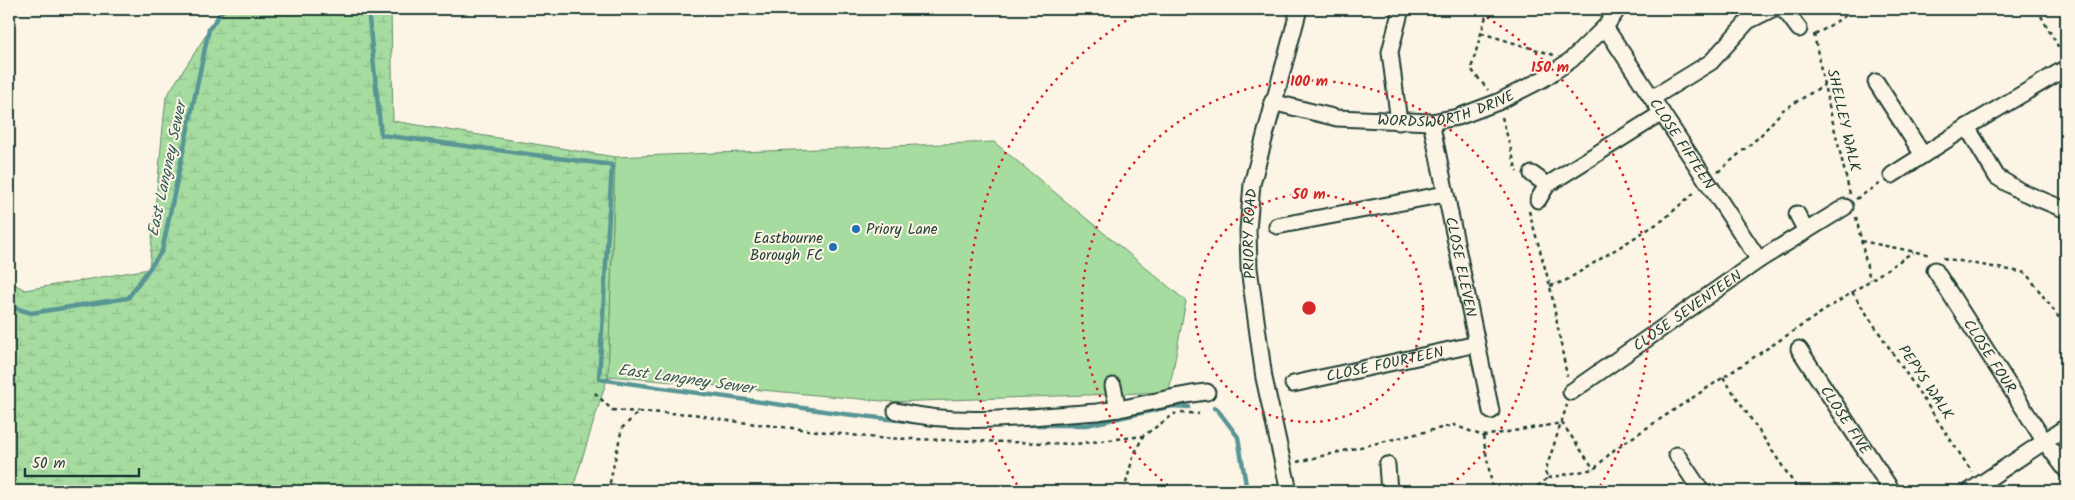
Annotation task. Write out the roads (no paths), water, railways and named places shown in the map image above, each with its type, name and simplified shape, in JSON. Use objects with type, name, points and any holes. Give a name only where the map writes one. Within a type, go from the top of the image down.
[{"type":"street","name":"PRIORY ROAD","points":[[1289,491],[1264,378],[1249,268],[1248,240],[1252,184],[1272,102],[1299,9]]},
{"type":"street","points":[[1399,122],[1390,52],[1401,9]]},
{"type":"street","name":"WORDSWORTH DRIVE","points":[[1272,102],[1337,118],[1431,122],[1458,116],[1498,102],[1543,79],[1572,60],[1605,27],[1618,9]]},
{"type":"street","points":[[1652,98],[1710,62],[1748,21],[1750,14],[1772,9]]},
{"type":"street","points":[[1780,9],[1804,29]]},
{"type":"street","name":"CLOSE FIFTEEN","points":[[1605,27],[1759,260]]},
{"type":"street","points":[[1892,175],[1967,127],[2066,68]]},
{"type":"street","points":[[1876,82],[1923,155]]},
{"type":"street","points":[[1532,202],[1546,185],[1662,113]]},
{"type":"street","name":"CLOSE ELEVEN","points":[[1431,122],[1491,411]]},
{"type":"street","points":[[1967,127],[1997,177],[2020,191],[2066,210]]},
{"type":"street","points":[[1525,175],[1546,185]]},
{"type":"street","points":[[1277,226],[1445,194]]},
{"type":"street","name":"CLOSE SEVENTEEN","points":[[1571,392],[1759,260],[1849,204]]},
{"type":"street","points":[[1797,214],[1806,231]]},
{"type":"street","name":"CLOSE FOUR","points":[[1936,261],[2045,442],[2066,470]]},
{"type":"street","name":"CLOSE FOURTEEN","points":[[1293,384],[1477,344]]},
{"type":"street","name":"CLOSE FIVE","points":[[1799,349],[1892,491]]},
{"type":"street","points":[[1114,386],[1118,409]]},
{"type":"street","points":[[896,411],[912,415],[950,419],[1097,412],[1155,403],[1187,394],[1207,392]]},
{"type":"street","points":[[1975,488],[2066,427]]},
{"type":"street","points":[[1677,455],[1701,491]]},
{"type":"street","points":[[1387,465],[1389,491]]},
{"type":"waterway","name":"East Langney Sewer","points":[[9,306],[31,313],[128,298],[162,251],[209,29],[224,9]]},
{"type":"waterway","name":"East Langney Sewer","points":[[368,9],[381,135],[612,165],[599,379],[845,414],[915,422]]},
{"type":"waterway","name":"East Langney Sewer","points":[[1015,425],[1087,425],[1173,406],[1189,407]]},
{"type":"waterway","name":"East Langney Sewer","points":[[1214,408],[1217,409],[1238,437],[1247,491]]},
{"type":"place","name":"Priory Lane","points":[[856,229]]},
{"type":"place","name":"Eastbourne Borough FC","points":[[833,247]]}]
